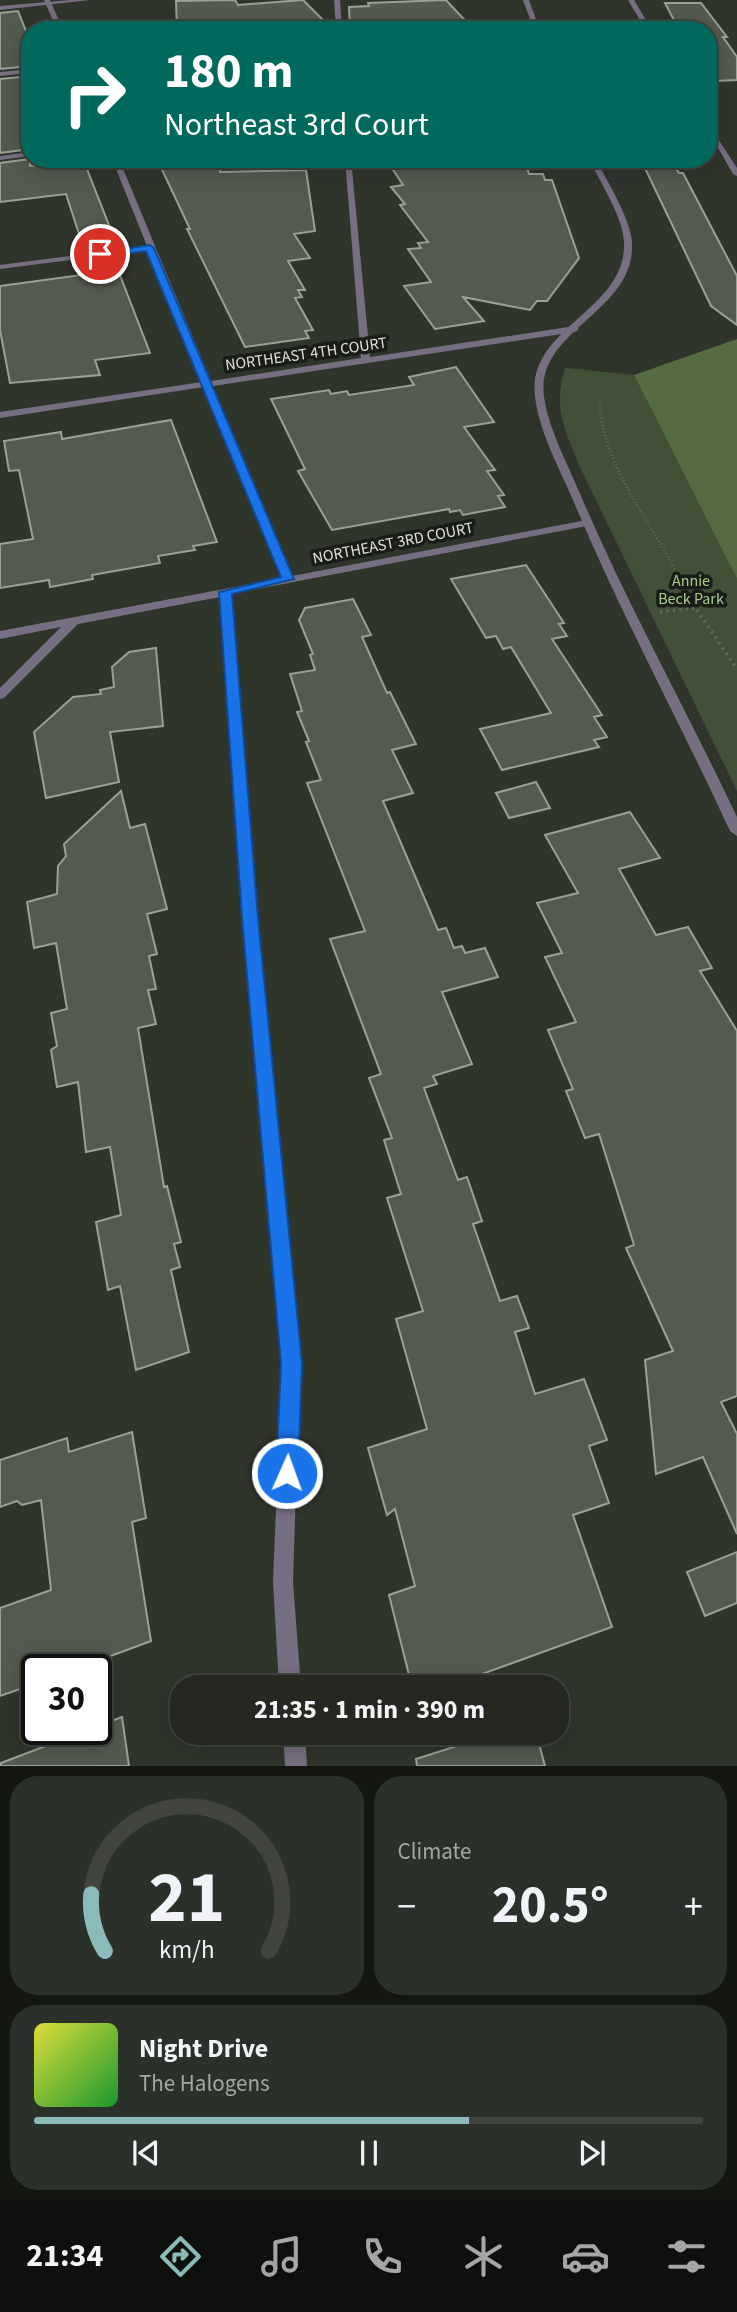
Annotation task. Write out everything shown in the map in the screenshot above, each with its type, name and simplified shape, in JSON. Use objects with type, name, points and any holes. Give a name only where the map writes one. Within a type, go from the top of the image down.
[{"type":"street","points":[[0,8],[87,0]]},
{"type":"street","points":[[337,0],[338,21]]},
{"type":"street","points":[[526,0],[534,21]]},
{"type":"street","points":[[631,0],[644,21]]},
{"type":"street","points":[[48,2],[56,21]]},
{"type":"street","points":[[0,74],[21,72]]},
{"type":"street","points":[[717,140],[737,174]]},
{"type":"street","points":[[0,158],[21,155]]},
{"type":"street","points":[[118,168],[149,248],[288,579]]},
{"type":"street","points":[[349,168],[366,361]]},
{"type":"street","points":[[596,168],[628,240],[627,262],[617,285],[575,330],[545,357],[539,384],[546,421],[587,523],[737,831]]},
{"type":"street","points":[[0,267],[149,248]]},
{"type":"street","name":"NORTHEAST 4TH COURT","points":[[0,415],[575,330]]},
{"type":"street","name":"NORTHEAST 3RD COURT","points":[[0,635],[587,523]]},
{"type":"street","points":[[225,592],[250,918],[291,1364],[283,1583],[289,1675]]},
{"type":"street","points":[[0,695],[73,622]]},
{"type":"street","points":[[294,1745],[296,1766]]},
{"type":"path","points":[[600,404],[604,435],[626,488],[696,608],[737,669]]},
{"type":"path","points":[[660,612],[696,608]]},
{"type":"green space","name":"Annie Beck Park","points":[[565,368],[634,375],[737,579],[737,791],[579,465],[560,407]]},
{"type":"shaded area","points":[[737,339],[737,579],[634,375]]},
{"type":"building","points":[[235,0],[238,5],[303,0],[324,21],[177,21],[176,1]]},
{"type":"building","points":[[446,0],[466,21],[350,21],[349,7],[369,6],[368,3]]},
{"type":"building","points":[[665,3],[701,3],[715,21],[674,21]]},
{"type":"building","points":[[18,11],[22,21],[21,67],[0,69],[0,13]]},
{"type":"building","points":[[717,24],[737,57],[737,80],[717,81]]},
{"type":"building","points":[[21,77],[21,150],[0,153],[0,79]]},
{"type":"building","points":[[21,160],[21,168],[87,168],[112,233],[80,237],[66,194],[0,202],[0,163]]},
{"type":"building","points":[[161,168],[221,168],[220,172],[306,170],[315,231],[294,234],[310,258],[288,261],[305,290],[298,290],[302,297],[295,298],[313,330],[305,331],[309,338],[245,347],[187,229],[190,229]]},
{"type":"building","points":[[392,168],[527,168],[529,174],[543,174],[545,180],[552,180],[579,258],[547,301],[537,301],[530,310],[463,297],[484,321],[435,329],[404,286],[431,282],[408,249],[421,248],[418,243],[428,242],[400,205],[405,204],[391,187],[403,185]]},
{"type":"building","points":[[645,168],[676,168],[679,173],[683,173],[737,276],[737,325],[711,306]]},
{"type":"building","points":[[118,270],[150,353],[95,360],[100,375],[10,383],[0,330],[0,286]]},
{"type":"building","points":[[456,367],[494,422],[464,427],[495,470],[487,471],[504,495],[498,496],[505,507],[463,515],[460,510],[450,512],[449,509],[332,530],[298,471],[305,469],[271,399],[329,390],[331,394],[347,391],[349,395],[414,385],[409,377]]},
{"type":"building","points":[[171,420],[217,542],[193,546],[195,550],[158,556],[160,563],[92,575],[93,579],[50,587],[49,580],[0,588],[0,544],[33,539],[19,470],[9,471],[4,441],[61,432],[62,439]]},
{"type":"building","points":[[526,565],[564,623],[559,624],[567,636],[552,639],[602,715],[594,717],[607,737],[594,740],[599,747],[502,770],[480,729],[551,713],[511,647],[503,649],[496,636],[486,638],[451,579]]},
{"type":"building","points":[[353,599],[371,635],[362,637],[387,693],[390,692],[416,744],[392,750],[413,793],[383,801],[438,930],[446,928],[454,948],[462,946],[465,953],[485,948],[498,977],[442,992],[472,1064],[433,1076],[437,1084],[424,1088],[458,1180],[467,1177],[482,1221],[473,1224],[500,1301],[517,1296],[529,1328],[515,1332],[535,1394],[584,1379],[607,1440],[589,1446],[609,1503],[573,1515],[612,1627],[479,1675],[409,1675],[389,1595],[415,1586],[395,1509],[387,1515],[368,1448],[427,1429],[396,1319],[423,1311],[387,1198],[401,1194],[384,1140],[392,1138],[369,1078],[381,1074],[330,939],[365,931],[307,783],[321,780],[297,712],[302,711],[290,674],[315,670],[310,655],[313,654],[299,620],[305,608]]},
{"type":"building","points":[[156,648],[163,726],[110,732],[119,782],[46,798],[34,732],[73,697],[101,694],[100,690],[114,687],[112,667],[129,652]]},
{"type":"building","points":[[536,782],[550,808],[509,818],[496,793]]},
{"type":"building","points":[[121,791],[130,828],[145,824],[167,909],[147,914],[157,954],[149,956],[156,989],[148,990],[156,1024],[138,1028],[164,1187],[167,1186],[181,1242],[174,1244],[180,1267],[171,1270],[189,1352],[136,1370],[120,1286],[108,1290],[96,1222],[121,1215],[110,1147],[86,1152],[78,1082],[57,1087],[51,1050],[57,1046],[51,1013],[67,1009],[56,943],[34,948],[27,902],[57,894],[58,866],[66,856],[64,844]]},
{"type":"building","points":[[630,812],[660,858],[619,869],[656,935],[688,927],[712,968],[700,971],[737,1031],[737,1396],[721,1402],[737,1434],[737,1534],[703,1457],[656,1474],[645,1360],[673,1351],[626,1248],[634,1245],[599,1134],[585,1138],[566,1091],[573,1089],[548,1030],[576,1022],[545,957],[562,953],[537,903],[578,893],[545,835]]},
{"type":"building","points":[[132,1432],[146,1518],[132,1522],[151,1641],[112,1656],[21,1654],[21,1689],[0,1696],[0,1608],[51,1590],[41,1500],[22,1505],[17,1501],[0,1507],[0,1460],[67,1438],[69,1452]]},
{"type":"building","points":[[737,1552],[737,1603],[705,1616],[687,1572]]},
{"type":"building","points":[[122,1717],[129,1766],[1,1766],[1,1763],[48,1745],[112,1745],[112,1721]]},
{"type":"building","points":[[460,1745],[539,1745],[545,1766],[417,1766],[416,1759]]},
{"type":"route","points":[[100,254],[149,248],[288,579],[225,592],[250,918],[291,1364],[287,1473]]}]
